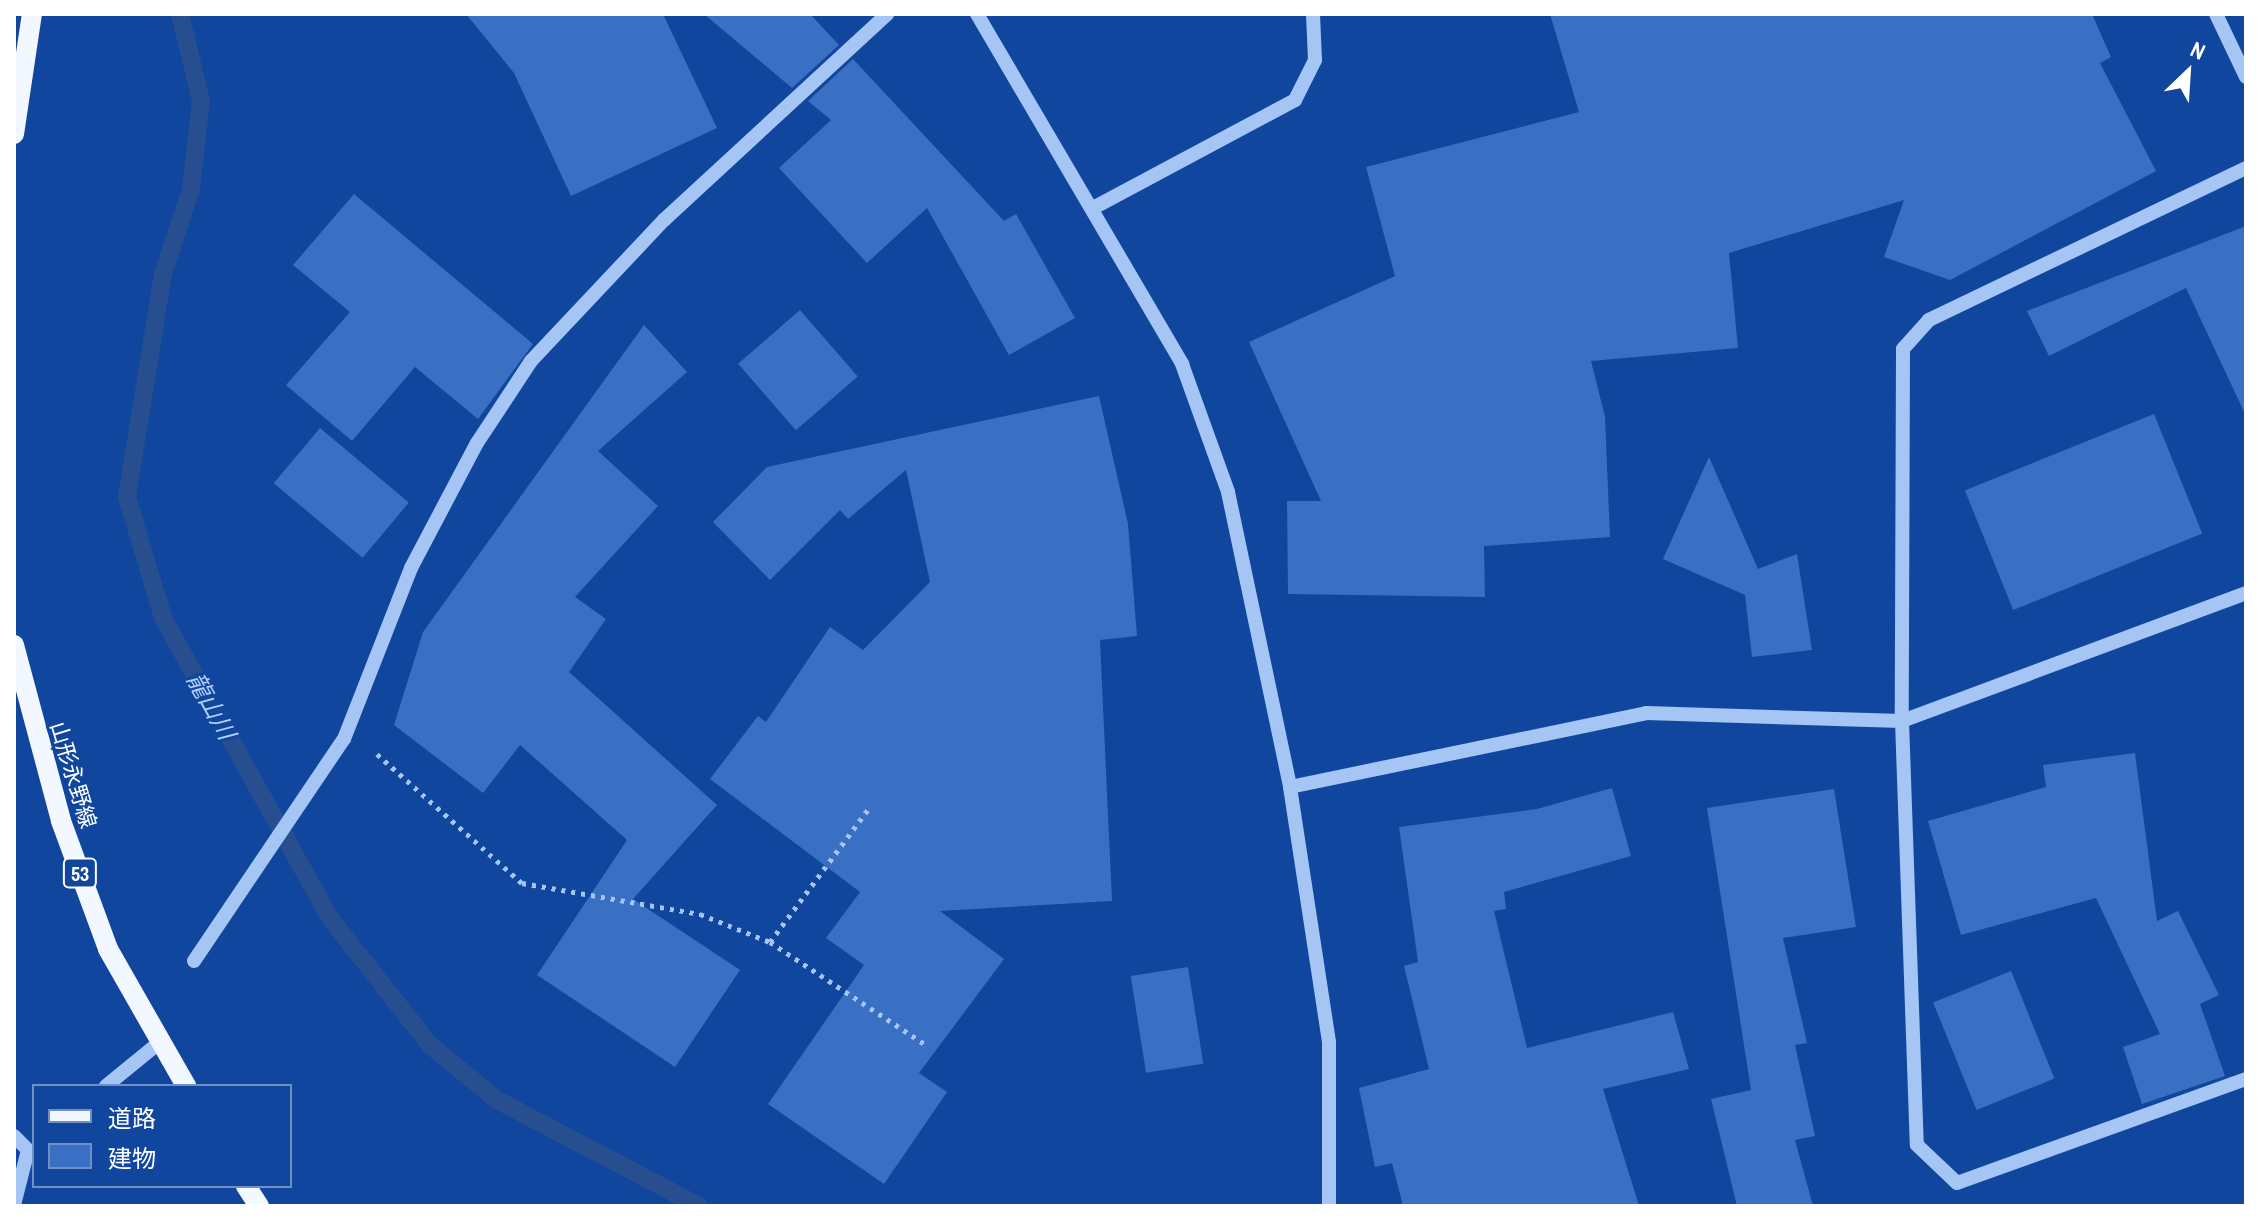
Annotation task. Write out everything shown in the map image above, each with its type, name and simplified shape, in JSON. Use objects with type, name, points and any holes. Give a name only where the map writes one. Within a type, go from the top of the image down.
[{"type":"main road","points":[[14,134],[32,14]]},
{"type":"main road","name":"山形永野線","points":[[14,645],[18,694],[108,949],[185,1084]]},
{"type":"main road","points":[[247,1188],[259,1206]]},
{"type":"street","points":[[194,961],[344,739],[411,568],[477,443],[531,361],[664,220],[887,14]]},
{"type":"street","points":[[977,14],[1182,364],[1228,492],[1290,787],[1329,1042],[1329,1206]]},
{"type":"street","points":[[1093,208],[1295,100],[1315,60],[1313,14]]},
{"type":"street","points":[[2216,14],[2246,77]]},
{"type":"street","points":[[2246,168],[1929,320],[1903,349],[1902,721],[1917,1145],[1957,1183],[2246,1079]]},
{"type":"street","points":[[1290,787],[1646,713],[1902,721],[2246,593]]},
{"type":"street","points":[[108,1084],[160,1042]]},
{"type":"street","points":[[14,1136],[31,1148],[14,1205]]},
{"type":"path","points":[[351,723],[403,784],[522,883],[700,914],[770,942],[928,1046]]},
{"type":"path","points":[[770,942],[869,808]]},
{"type":"building","points":[[466,14],[663,14],[717,128],[571,196],[514,73]]},
{"type":"building","points":[[704,14],[810,14],[839,45],[792,88]]},
{"type":"building","points":[[1550,14],[2092,14],[2111,57],[2100,63],[2156,171],[1950,280],[1884,257],[1904,200],[1729,253],[1738,348],[1591,361],[1605,417],[1610,537],[1484,546],[1485,597],[1288,594],[1287,501],[1321,501],[1249,342],[1395,276],[1366,167],[1579,112]]},
{"type":"building","points":[[853,59],[1004,221],[1016,214],[1075,318],[1009,355],[927,208],[867,263],[779,168],[831,120],[808,101]]},
{"type":"building","points":[[354,194],[533,344],[478,419],[415,367],[352,441],[286,385],[350,312],[293,265]]},
{"type":"building","points":[[2246,226],[2246,416],[2186,288],[2049,356],[2027,311]]},
{"type":"building","points":[[800,310],[858,376],[796,430],[738,364]]},
{"type":"building","points":[[644,325],[687,372],[598,451],[658,506],[575,597],[606,619],[569,672],[717,805],[633,899],[740,970],[675,1067],[537,975],[627,840],[520,745],[483,793],[394,725],[423,632]]},
{"type":"building","points":[[1099,396],[1128,524],[1137,636],[1100,640],[1112,901],[940,911],[1004,959],[919,1073],[947,1092],[884,1184],[768,1104],[864,965],[826,938],[860,892],[710,779],[758,716],[766,722],[830,627],[863,650],[930,582],[906,470],[848,519],[840,510],[770,580],[713,522],[767,467]]},
{"type":"building","points":[[2154,414],[2202,534],[2013,610],[1965,490]]},
{"type":"building","points":[[320,428],[409,503],[363,558],[274,483]]},
{"type":"building","points":[[1709,457],[1758,569],[1797,554],[1812,650],[1752,657],[1745,595],[1663,559]]},
{"type":"building","points":[[2135,753],[2157,921],[2178,911],[2219,995],[2200,1004],[2225,1076],[2142,1104],[2123,1047],[2160,1034],[2096,898],[1961,935],[1928,821],[2046,787],[2043,765]]},
{"type":"building","points":[[1612,788],[1631,856],[1504,892],[1506,909],[1494,911],[1527,1048],[1673,1012],[1689,1069],[1603,1089],[1639,1206],[1403,1206],[1392,1163],[1375,1167],[1359,1088],[1429,1069],[1404,966],[1418,962],[1399,827],[1537,809]]},
{"type":"building","points":[[1834,789],[1856,927],[1783,938],[1807,1043],[1795,1045],[1815,1136],[1795,1140],[1813,1206],[1737,1206],[1711,1099],[1751,1090],[1707,808]]},
{"type":"building","points":[[1188,967],[1203,1064],[1146,1073],[1131,976]]},
{"type":"building","points":[[2011,971],[2054,1079],[1977,1110],[1933,1002]]},
{"type":"waterway","name":"龍山川","points":[[180,14],[201,101],[191,189],[163,274],[127,497],[163,618],[330,918],[430,1045],[497,1100],[699,1206]]}]
